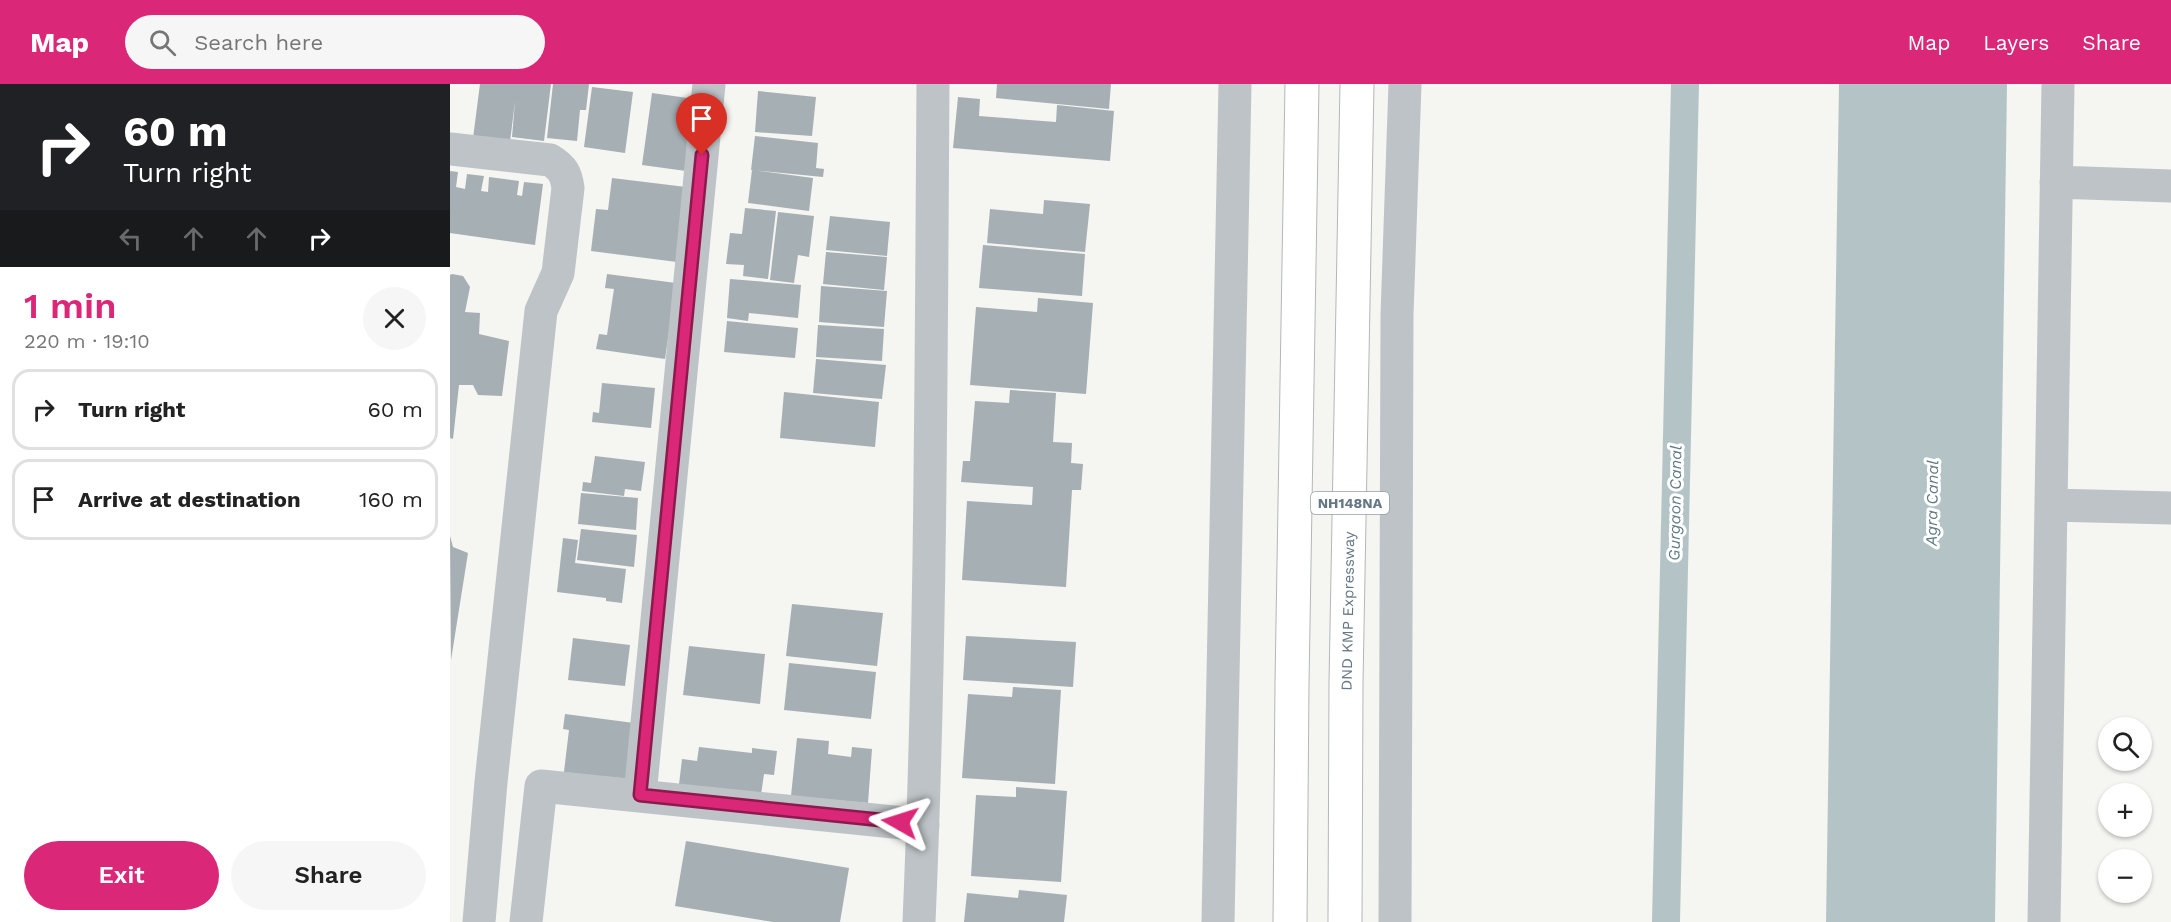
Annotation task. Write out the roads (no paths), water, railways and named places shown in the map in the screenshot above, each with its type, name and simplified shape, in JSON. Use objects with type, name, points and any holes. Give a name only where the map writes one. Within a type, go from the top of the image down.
[{"type":"highway","name":"NH148NA","points":[[1290,922],[1302,84]]},
{"type":"highway","name":"DND KMP Expressway","points":[[1345,922],[1347,671],[1358,84]]},
{"type":"street","points":[[640,795],[709,84]]},
{"type":"street","points":[[919,922],[931,466],[933,84]]},
{"type":"street","points":[[1218,922],[1235,84]]},
{"type":"street","points":[[1395,922],[1397,315],[1405,84]]},
{"type":"street","points":[[2044,922],[2058,84]]},
{"type":"street","points":[[450,149],[550,160],[561,166],[568,188],[558,273],[541,311],[478,922]]},
{"type":"street","points":[[2056,182],[2171,186]]},
{"type":"street","points":[[2051,505],[2171,508]]},
{"type":"street","points":[[526,922],[541,786],[923,825]]},
{"type":"water","name":"Agra Canal","points":[[1839,84],[2007,84],[1995,922],[1826,922]]},
{"type":"waterway","name":"Gurgaon Canal","points":[[1666,922],[1685,84]]}]
